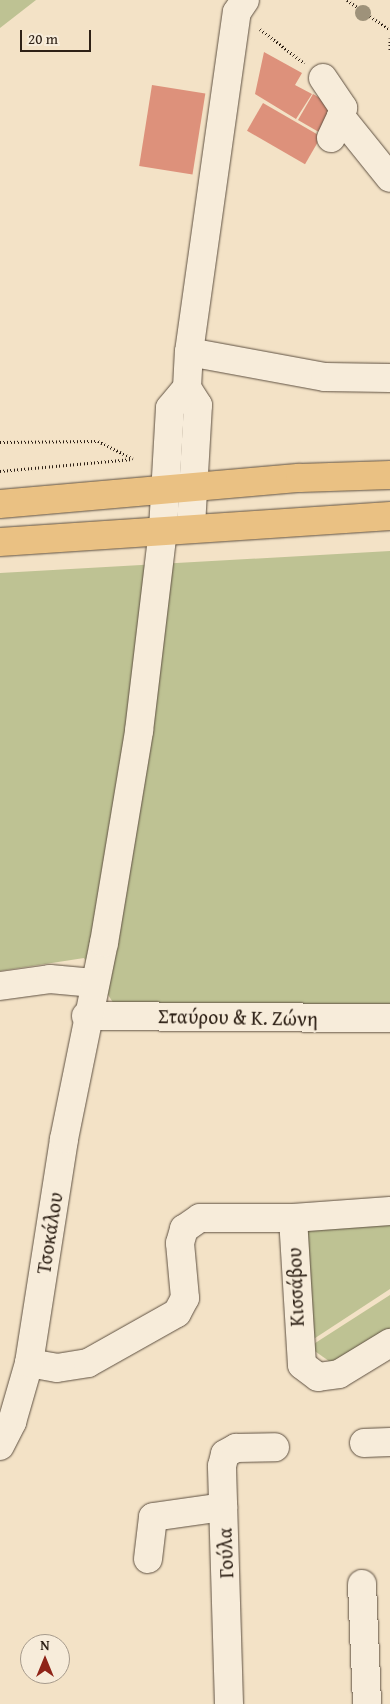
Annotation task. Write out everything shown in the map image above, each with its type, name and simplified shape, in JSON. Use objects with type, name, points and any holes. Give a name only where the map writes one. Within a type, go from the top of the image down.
[{"type":"highway","points":[[0,504],[193,486],[390,475]]},
{"type":"highway","points":[[0,542],[191,526],[390,516]]},
{"type":"street","points":[[191,526],[198,405],[187,388],[189,352],[241,6]]},
{"type":"street","points":[[323,78],[343,108],[336,128],[390,178]]},
{"type":"street","points":[[189,352],[325,377],[390,378]]},
{"type":"street","name":"Τσοκάλου","points":[[0,1446],[12,1422],[29,1363],[86,1016],[94,983],[139,731],[162,529],[163,489],[170,408],[187,388]]},
{"type":"street","points":[[0,986],[50,979],[94,983]]},
{"type":"street","name":"Σταύρου & Κ. Ζώνη","points":[[86,1016],[390,1018]]},
{"type":"street","points":[[29,1363],[57,1368],[88,1363],[177,1313],[185,1298],[180,1243],[184,1229],[200,1218],[293,1218],[390,1211]]},
{"type":"street","name":"Κισσάβου","points":[[293,1218],[298,1356],[309,1373],[329,1377],[349,1370],[390,1343]]},
{"type":"street","name":"Γούλα","points":[[229,1704],[223,1507],[225,1454],[236,1448],[275,1447]]},
{"type":"street","points":[[148,1558],[153,1517],[223,1507]]},
{"type":"street","points":[[362,1584],[367,1704]]},
{"type":"path","points":[[348,0],[390,30]]},
{"type":"path","points":[[241,6],[323,78]]},
{"type":"path","points":[[390,38],[390,51]]},
{"type":"path","points":[[0,442],[98,441],[132,459],[0,471]]},
{"type":"green space","points":[[0,0],[36,0],[0,28]]},
{"type":"green space","points":[[390,551],[390,1005],[114,1004],[84,958],[0,971],[0,573]]},
{"type":"green space","points":[[390,1216],[390,1289],[306,1344],[304,1222]]},
{"type":"green space","points":[[390,1295],[390,1329],[336,1366],[309,1347]]},
{"type":"building","points":[[264,52],[302,73],[295,85],[312,94],[296,119],[255,94]]},
{"type":"building","points":[[152,85],[205,93],[193,174],[139,166]]},
{"type":"building","points":[[313,94],[337,108],[322,134],[298,120]]},
{"type":"building","points":[[263,103],[321,136],[305,164],[247,131]]}]
